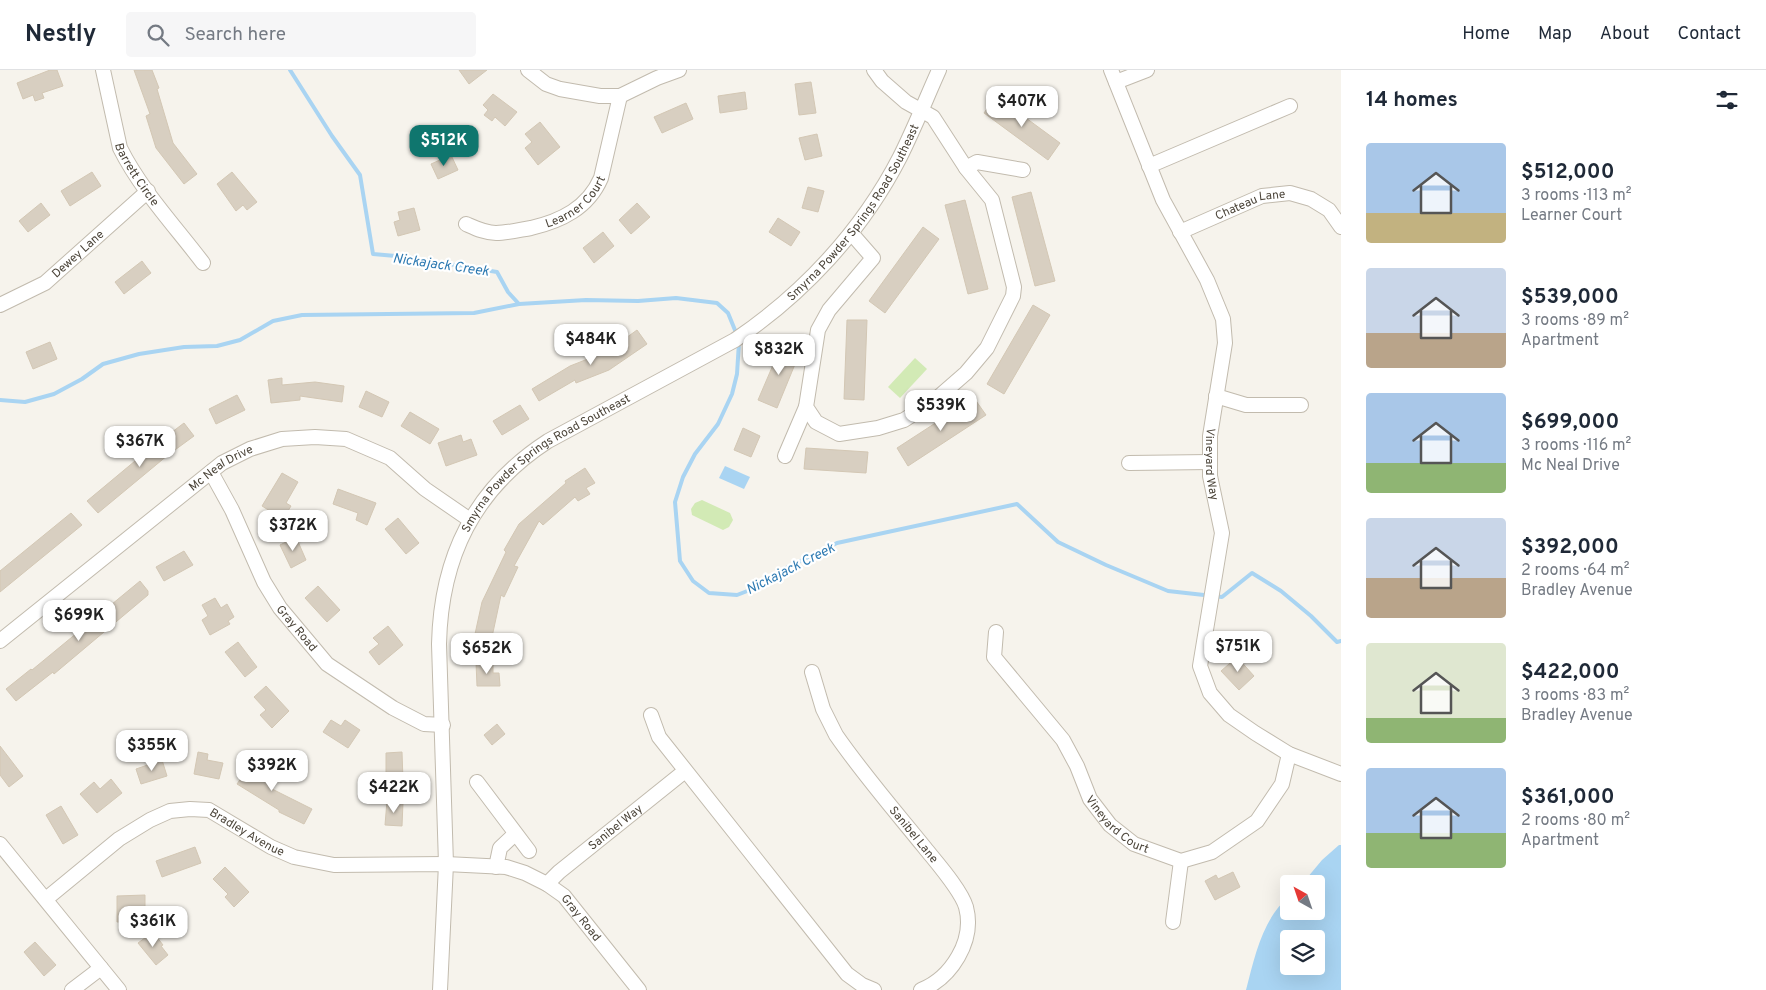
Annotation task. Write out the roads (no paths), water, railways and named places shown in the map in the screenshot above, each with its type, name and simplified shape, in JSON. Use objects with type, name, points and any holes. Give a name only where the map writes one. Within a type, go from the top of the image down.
[{"type":"street","name":"Barrett Circle","points":[[103,70],[120,148],[148,191],[203,263]]},
{"type":"street","points":[[528,70],[546,84],[560,90],[600,96],[620,96],[657,78],[679,70]]},
{"type":"street","points":[[806,407],[816,422],[839,434],[878,428],[904,420],[935,400],[966,373],[987,348],[1013,296],[1014,287],[992,200],[966,168],[933,117],[906,102],[882,81],[874,70]]},
{"type":"street","name":"Smyrna Powder Springs Road Southeast","points":[[440,990],[446,864],[439,644],[442,596],[447,574],[470,520],[502,479],[531,452],[735,340],[759,324],[792,296],[852,234],[888,180],[939,70]]},
{"type":"street","points":[[1114,76],[1147,70]]},
{"type":"street","name":"Vineyard Way","points":[[1114,76],[1163,200],[1207,280],[1223,319],[1225,343],[1210,436],[1210,476],[1222,533],[1200,666],[1210,693],[1229,715],[1289,754],[1341,774]]},
{"type":"street","name":"Learner Court","points":[[466,224],[479,230],[494,233],[511,232],[560,219],[584,203],[594,192],[600,178],[620,96]]},
{"type":"street","points":[[1149,166],[1290,106]]},
{"type":"street","points":[[966,168],[977,162],[1023,170]]},
{"type":"street","name":"Dewey Lane","points":[[0,305],[45,283],[148,191]]},
{"type":"street","name":"Chateau Lane","points":[[1180,232],[1262,196],[1290,193],[1311,199],[1329,210],[1341,227]]},
{"type":"street","points":[[785,456],[806,407],[818,330],[829,310],[873,258],[852,234]]},
{"type":"street","points":[[1216,396],[1246,405],[1301,405]]},
{"type":"street","name":"Mc Neal Drive","points":[[0,641],[222,463],[250,449],[282,439],[315,436],[346,439],[390,458],[425,489],[470,520]]},
{"type":"street","points":[[1129,463],[1210,462]]},
{"type":"street","name":"Gray Road","points":[[211,472],[232,510],[264,582],[280,608],[327,664],[393,708],[424,724],[443,725]]},
{"type":"street","name":"Vineyard Court","points":[[996,632],[994,657],[1063,740],[1090,799],[1110,825],[1134,844],[1181,861]]},
{"type":"street","name":"Sanibel Lane","points":[[812,672],[824,709],[836,735],[950,879],[966,907],[968,928],[960,954],[946,974],[921,990]]},
{"type":"street","points":[[650,715],[659,737],[847,974],[862,985],[874,990]]},
{"type":"street","points":[[1173,922],[1181,861],[1212,852],[1257,821],[1282,784],[1289,754]]},
{"type":"street","name":"Sanibel Way","points":[[548,884],[559,872],[685,770]]},
{"type":"street","points":[[477,782],[529,850]]},
{"type":"street","name":"Bradley Avenue","points":[[46,899],[119,839],[150,820],[170,811],[209,810],[271,847],[294,856],[334,865],[446,864]]},
{"type":"street","points":[[496,867],[500,848],[515,834]]},
{"type":"street","points":[[0,844],[118,990]]},
{"type":"street","name":"Gray Road","points":[[446,864],[506,867],[525,873],[548,884],[564,896],[578,912],[639,990]]},
{"type":"street","points":[[72,990],[101,968]]},
{"type":"water","points":[[725,466],[750,477],[744,489],[719,478]]},
{"type":"water","points":[[1341,845],[1341,990],[1246,990],[1261,939],[1272,916],[1280,906],[1280,920],[1325,920],[1325,875],[1310,875],[1322,860]]},
{"type":"waterway","name":"Nickajack Creek","points":[[290,70],[332,136],[360,175],[373,254],[407,257],[497,272],[508,292],[519,304]]},
{"type":"waterway","points":[[0,400],[25,402],[54,394],[82,379],[103,364],[139,354],[184,347],[217,346],[240,340],[273,321],[302,315],[474,313],[519,304],[586,300],[638,301],[676,298],[717,303],[728,313],[737,335]]},
{"type":"waterway","name":"Nickajack Creek","points":[[739,342],[737,374],[732,394],[718,424],[695,454],[683,477],[675,502],[680,561],[693,581],[709,593],[737,595],[755,588],[788,567],[837,543],[1017,504],[1058,542],[1168,591],[1222,597],[1252,573],[1281,591],[1311,616],[1337,642],[1341,641]]}]
